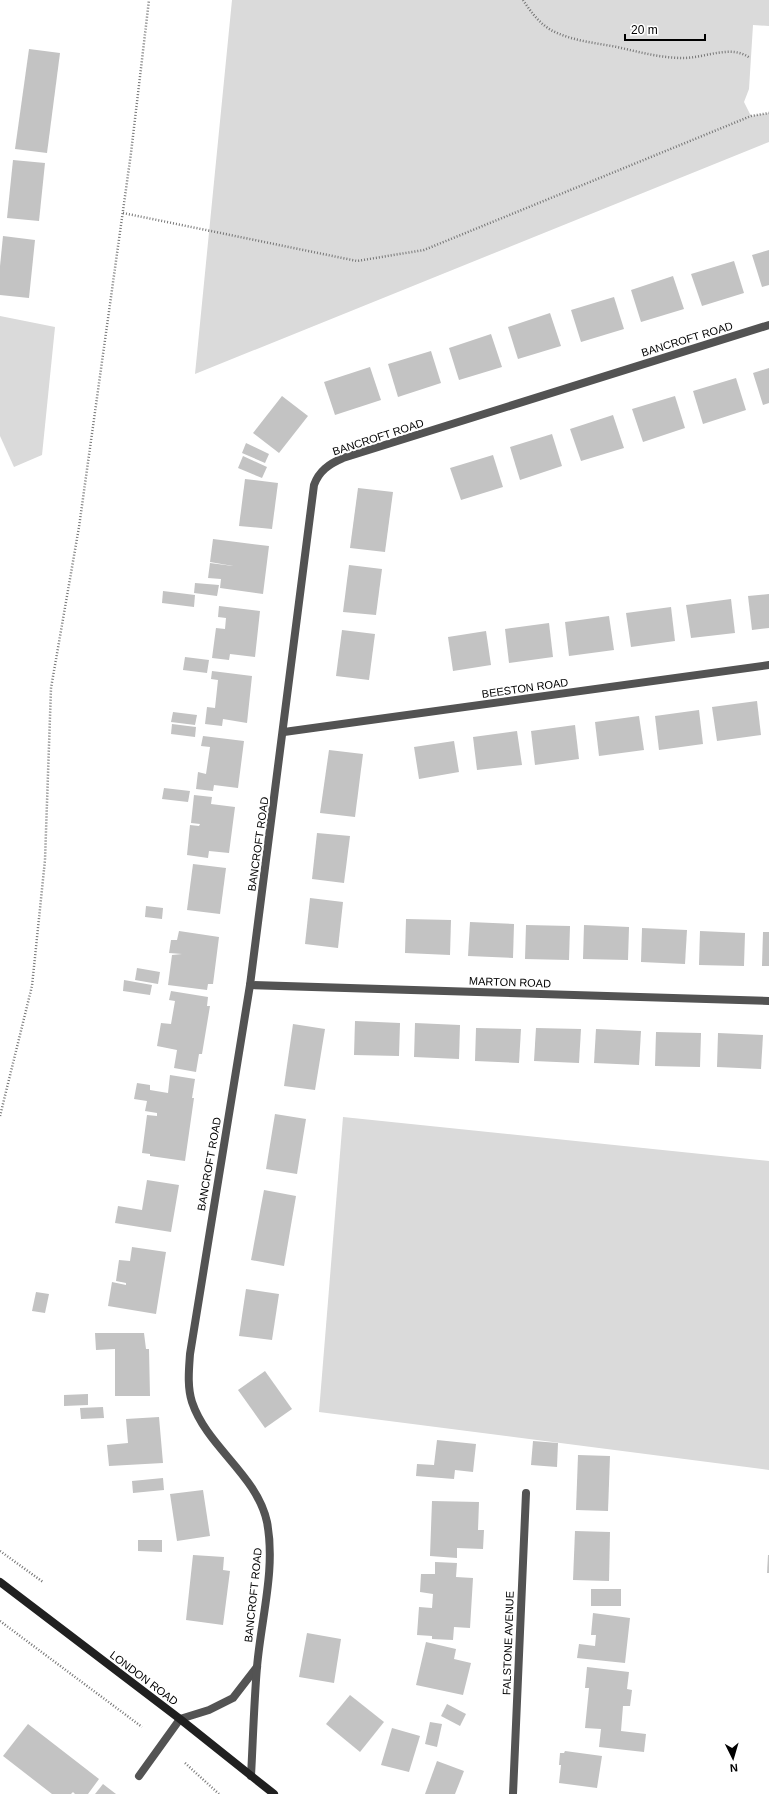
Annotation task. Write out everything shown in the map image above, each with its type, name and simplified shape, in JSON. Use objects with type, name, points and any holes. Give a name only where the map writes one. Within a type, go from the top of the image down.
[{"type":"main road","name":"LONDON ROAD","points":[[0,1582],[180,1719],[274,1794]]},
{"type":"street","name":"BANCROFT ROAD","points":[[251,1776],[257,1666],[271,1551],[266,1521],[260,1503],[250,1486],[216,1444],[201,1421],[192,1401],[189,1379],[194,1320],[250,985],[284,732],[312,492],[316,479],[326,467],[343,458],[769,325]]},
{"type":"street","name":"BEESTON ROAD","points":[[284,732],[769,665]]},
{"type":"street","name":"MARTON ROAD","points":[[250,985],[769,1001]]},
{"type":"street","name":"FALSTONE AVENUE","points":[[513,1794],[526,1494]]},
{"type":"street","name":"BANCROFT ROAD","points":[[180,1719],[209,1710],[233,1698],[257,1666]]},
{"type":"street","points":[[139,1776],[180,1719]]},
{"type":"path","points":[[0,1116],[32,986],[45,860],[51,688],[79,527],[123,213],[149,0]]},
{"type":"path","points":[[523,0],[545,26],[555,32],[577,39],[665,57],[696,57],[733,51],[742,52],[750,58]]},
{"type":"path","points":[[123,213],[357,261],[424,250],[751,116],[769,113]]},
{"type":"path","points":[[0,1551],[43,1582]]},
{"type":"path","points":[[0,1621],[142,1728]]},
{"type":"path","points":[[185,1763],[219,1794]]},
{"type":"shaded area","points":[[232,0],[769,0],[769,26],[753,25],[749,89],[744,102],[751,116],[769,113],[769,142],[195,374]]},
{"type":"shaded area","points":[[0,316],[55,327],[42,455],[14,467],[0,436]]},
{"type":"shaded area","points":[[343,1117],[769,1161],[769,1470],[319,1412]]},
{"type":"building","points":[[29,49],[60,53],[47,153],[15,149]]},
{"type":"building","points":[[13,160],[45,163],[39,221],[7,218]]},
{"type":"building","points":[[3,236],[35,240],[29,298],[0,295],[0,266]]},
{"type":"building","points":[[769,250],[769,285],[762,287],[752,255]]},
{"type":"building","points":[[734,261],[744,293],[702,306],[691,274]]},
{"type":"building","points":[[673,276],[684,309],[641,322],[631,290]]},
{"type":"building","points":[[614,297],[624,329],[581,342],[571,310]]},
{"type":"building","points":[[550,313],[561,346],[518,359],[508,327]]},
{"type":"building","points":[[491,334],[502,367],[459,380],[449,348]]},
{"type":"building","points":[[431,351],[441,383],[398,397],[388,364]]},
{"type":"building","points":[[370,367],[381,400],[335,415],[324,382]]},
{"type":"building","points":[[769,368],[769,403],[763,405],[753,373]]},
{"type":"building","points":[[736,378],[746,410],[703,424],[693,391]]},
{"type":"building","points":[[282,396],[308,416],[279,453],[253,433]]},
{"type":"building","points":[[675,396],[685,428],[643,442],[632,409]]},
{"type":"building","points":[[613,415],[624,448],[581,461],[570,429]]},
{"type":"building","points":[[552,434],[562,466],[520,480],[510,447]]},
{"type":"building","points":[[246,443],[269,454],[265,463],[242,453]]},
{"type":"building","points":[[493,455],[503,487],[461,500],[450,468]]},
{"type":"building","points":[[243,456],[267,467],[262,478],[238,468]]},
{"type":"building","points":[[245,479],[278,483],[272,529],[239,526]]},
{"type":"building","points":[[358,488],[393,492],[385,552],[350,548]]},
{"type":"building","points":[[213,539],[269,546],[263,594],[220,588],[221,579],[208,578],[210,563],[233,566],[210,562]]},
{"type":"building","points":[[349,565],[382,569],[376,615],[343,612]]},
{"type":"building","points":[[195,583],[219,585],[217,596],[194,593]]},
{"type":"building","points":[[163,591],[195,595],[194,607],[162,603]]},
{"type":"building","points":[[769,594],[769,628],[752,630],[748,596]]},
{"type":"building","points":[[731,599],[735,633],[691,638],[686,605]]},
{"type":"building","points":[[219,606],[260,611],[255,657],[230,654],[229,660],[212,658],[216,628],[225,629],[226,618],[218,617]]},
{"type":"building","points":[[671,607],[675,641],[631,647],[626,613]]},
{"type":"building","points":[[609,616],[614,650],[569,656],[565,622]]},
{"type":"building","points":[[549,623],[553,657],[509,663],[505,629]]},
{"type":"building","points":[[342,630],[375,634],[369,680],[336,676]]},
{"type":"building","points":[[486,631],[491,665],[453,671],[448,637]]},
{"type":"building","points":[[185,657],[209,660],[207,673],[183,670]]},
{"type":"building","points":[[212,671],[252,676],[247,723],[223,719],[222,726],[205,724],[207,707],[215,708],[218,680],[211,679]]},
{"type":"building","points":[[757,701],[761,735],[717,741],[712,707]]},
{"type":"building","points":[[699,710],[703,744],[659,750],[655,716]]},
{"type":"building","points":[[173,712],[197,715],[195,725],[171,722]]},
{"type":"building","points":[[639,716],[644,750],[599,756],[595,722]]},
{"type":"building","points":[[172,724],[196,727],[195,737],[171,734]]},
{"type":"building","points":[[575,725],[579,759],[535,765],[531,731]]},
{"type":"building","points":[[517,731],[522,765],[477,770],[473,737]]},
{"type":"building","points":[[203,736],[244,741],[238,788],[214,785],[213,791],[196,789],[198,772],[206,774],[210,747],[201,746]]},
{"type":"building","points":[[454,741],[459,772],[419,779],[414,747]]},
{"type":"building","points":[[329,750],[363,754],[355,817],[320,813]]},
{"type":"building","points":[[164,788],[190,791],[188,802],[162,799]]},
{"type":"building","points":[[194,795],[212,797],[211,804],[235,807],[229,853],[209,851],[208,858],[187,855],[190,825],[199,826],[200,824],[191,823]]},
{"type":"building","points":[[317,833],[350,836],[344,883],[312,879]]},
{"type":"building","points":[[193,864],[226,868],[220,914],[187,910]]},
{"type":"building","points":[[310,898],[343,902],[338,948],[305,944]]},
{"type":"building","points":[[146,906],[163,908],[162,919],[145,917]]},
{"type":"building","points":[[406,919],[451,920],[450,955],[405,953]]},
{"type":"building","points":[[470,922],[514,924],[513,958],[468,956]]},
{"type":"building","points":[[526,925],[570,926],[569,960],[525,959]]},
{"type":"building","points":[[584,925],[629,927],[628,960],[583,959]]},
{"type":"building","points":[[642,928],[687,930],[685,964],[641,962]]},
{"type":"building","points":[[179,931],[219,937],[213,984],[208,984],[207,990],[168,985],[172,955],[182,954],[169,953],[171,940],[177,940]]},
{"type":"building","points":[[700,931],[745,933],[744,966],[699,965]]},
{"type":"building","points":[[763,932],[769,932],[769,966],[762,966]]},
{"type":"building","points":[[137,968],[160,972],[158,984],[135,980]]},
{"type":"building","points":[[124,980],[152,985],[150,995],[123,991]]},
{"type":"building","points":[[171,991],[208,997],[207,1006],[210,1006],[202,1054],[199,1054],[196,1072],[174,1068],[177,1050],[157,1046],[161,1023],[171,1024],[175,1001],[169,1000]]},
{"type":"building","points":[[355,1021],[400,1023],[399,1056],[354,1055]]},
{"type":"building","points":[[415,1023],[460,1025],[459,1059],[414,1057]]},
{"type":"building","points":[[293,1024],[325,1029],[315,1090],[284,1086]]},
{"type":"building","points":[[476,1028],[521,1029],[519,1063],[475,1061]]},
{"type":"building","points":[[536,1028],[581,1029],[579,1063],[534,1061]]},
{"type":"building","points":[[596,1029],[641,1031],[639,1065],[594,1063]]},
{"type":"building","points":[[656,1032],[701,1033],[700,1067],[655,1066]]},
{"type":"building","points":[[718,1033],[763,1035],[761,1069],[717,1067]]},
{"type":"building","points":[[170,1075],[195,1079],[192,1098],[194,1098],[185,1161],[150,1156],[150,1154],[142,1153],[147,1115],[157,1116],[157,1113],[145,1111],[147,1101],[134,1099],[137,1083],[150,1085],[150,1090],[168,1093]]},
{"type":"building","points":[[275,1114],[306,1119],[297,1174],[266,1169]]},
{"type":"building","points":[[147,1180],[179,1185],[171,1232],[115,1223],[118,1206],[142,1210]]},
{"type":"building","points":[[264,1190],[296,1196],[284,1266],[251,1260]]},
{"type":"building","points":[[132,1247],[166,1252],[156,1314],[108,1306],[112,1282],[126,1285],[126,1283],[116,1281],[119,1260],[130,1261]]},
{"type":"building","points":[[246,1289],[279,1294],[272,1340],[239,1336]]},
{"type":"building","points":[[36,1292],[49,1294],[45,1313],[32,1311]]},
{"type":"building","points":[[95,1333],[144,1333],[146,1349],[149,1349],[150,1396],[115,1396],[115,1349],[96,1350]]},
{"type":"building","points":[[265,1371],[292,1409],[265,1428],[238,1390]]},
{"type":"building","points":[[88,1394],[88,1405],[64,1406],[64,1395]]},
{"type":"building","points":[[103,1407],[104,1418],[81,1419],[80,1408]]},
{"type":"building","points":[[159,1417],[163,1463],[109,1466],[107,1445],[128,1443],[126,1419]]},
{"type":"building","points":[[437,1440],[476,1444],[473,1472],[455,1470],[454,1479],[416,1476],[417,1464],[434,1465]]},
{"type":"building","points":[[533,1441],[558,1443],[557,1467],[531,1465]]},
{"type":"building","points":[[578,1455],[610,1456],[608,1511],[576,1510]]},
{"type":"building","points":[[163,1478],[164,1490],[133,1493],[132,1481]]},
{"type":"building","points":[[203,1490],[210,1536],[177,1541],[170,1494]]},
{"type":"building","points":[[432,1501],[479,1502],[478,1530],[484,1530],[483,1549],[457,1548],[457,1558],[430,1556]]},
{"type":"building","points":[[575,1531],[610,1532],[609,1581],[573,1580]]},
{"type":"building","points":[[138,1540],[162,1540],[162,1552],[138,1551]]},
{"type":"building","points":[[193,1555],[224,1557],[223,1570],[230,1571],[223,1625],[186,1620]]},
{"type":"building","points":[[768,1555],[769,1573],[767,1573]]},
{"type":"building","points":[[435,1562],[457,1563],[456,1577],[473,1578],[470,1628],[454,1627],[453,1640],[432,1639],[432,1636],[417,1635],[419,1607],[432,1608],[433,1594],[420,1592],[421,1574],[435,1574]]},
{"type":"building","points":[[591,1589],[621,1589],[621,1606],[591,1606]]},
{"type":"building","points":[[593,1613],[630,1618],[625,1663],[577,1658],[579,1644],[595,1646],[596,1635],[591,1635]]},
{"type":"building","points":[[307,1633],[341,1639],[334,1683],[299,1677]]},
{"type":"building","points":[[426,1642],[456,1649],[454,1659],[471,1663],[463,1695],[416,1685]]},
{"type":"building","points":[[587,1667],[629,1672],[627,1689],[632,1690],[630,1706],[623,1706],[621,1731],[646,1734],[644,1752],[599,1747],[601,1729],[585,1728],[589,1688],[585,1688]]},
{"type":"building","points":[[350,1695],[384,1722],[360,1752],[326,1724]]},
{"type":"building","points":[[447,1704],[466,1714],[460,1726],[441,1716]]},
{"type":"building","points":[[430,1722],[442,1724],[437,1747],[425,1744]]},
{"type":"building","points":[[28,1724],[99,1779],[88,1794],[75,1794],[73,1792],[71,1794],[52,1794],[3,1756]]},
{"type":"building","points":[[392,1728],[420,1736],[409,1772],[381,1765]]},
{"type":"building","points":[[565,1751],[602,1756],[597,1788],[559,1783],[561,1765],[559,1765],[560,1753],[564,1753]]},
{"type":"building","points":[[437,1761],[464,1771],[455,1794],[425,1794]]},
{"type":"building","points":[[103,1784],[116,1794],[95,1794]]}]
